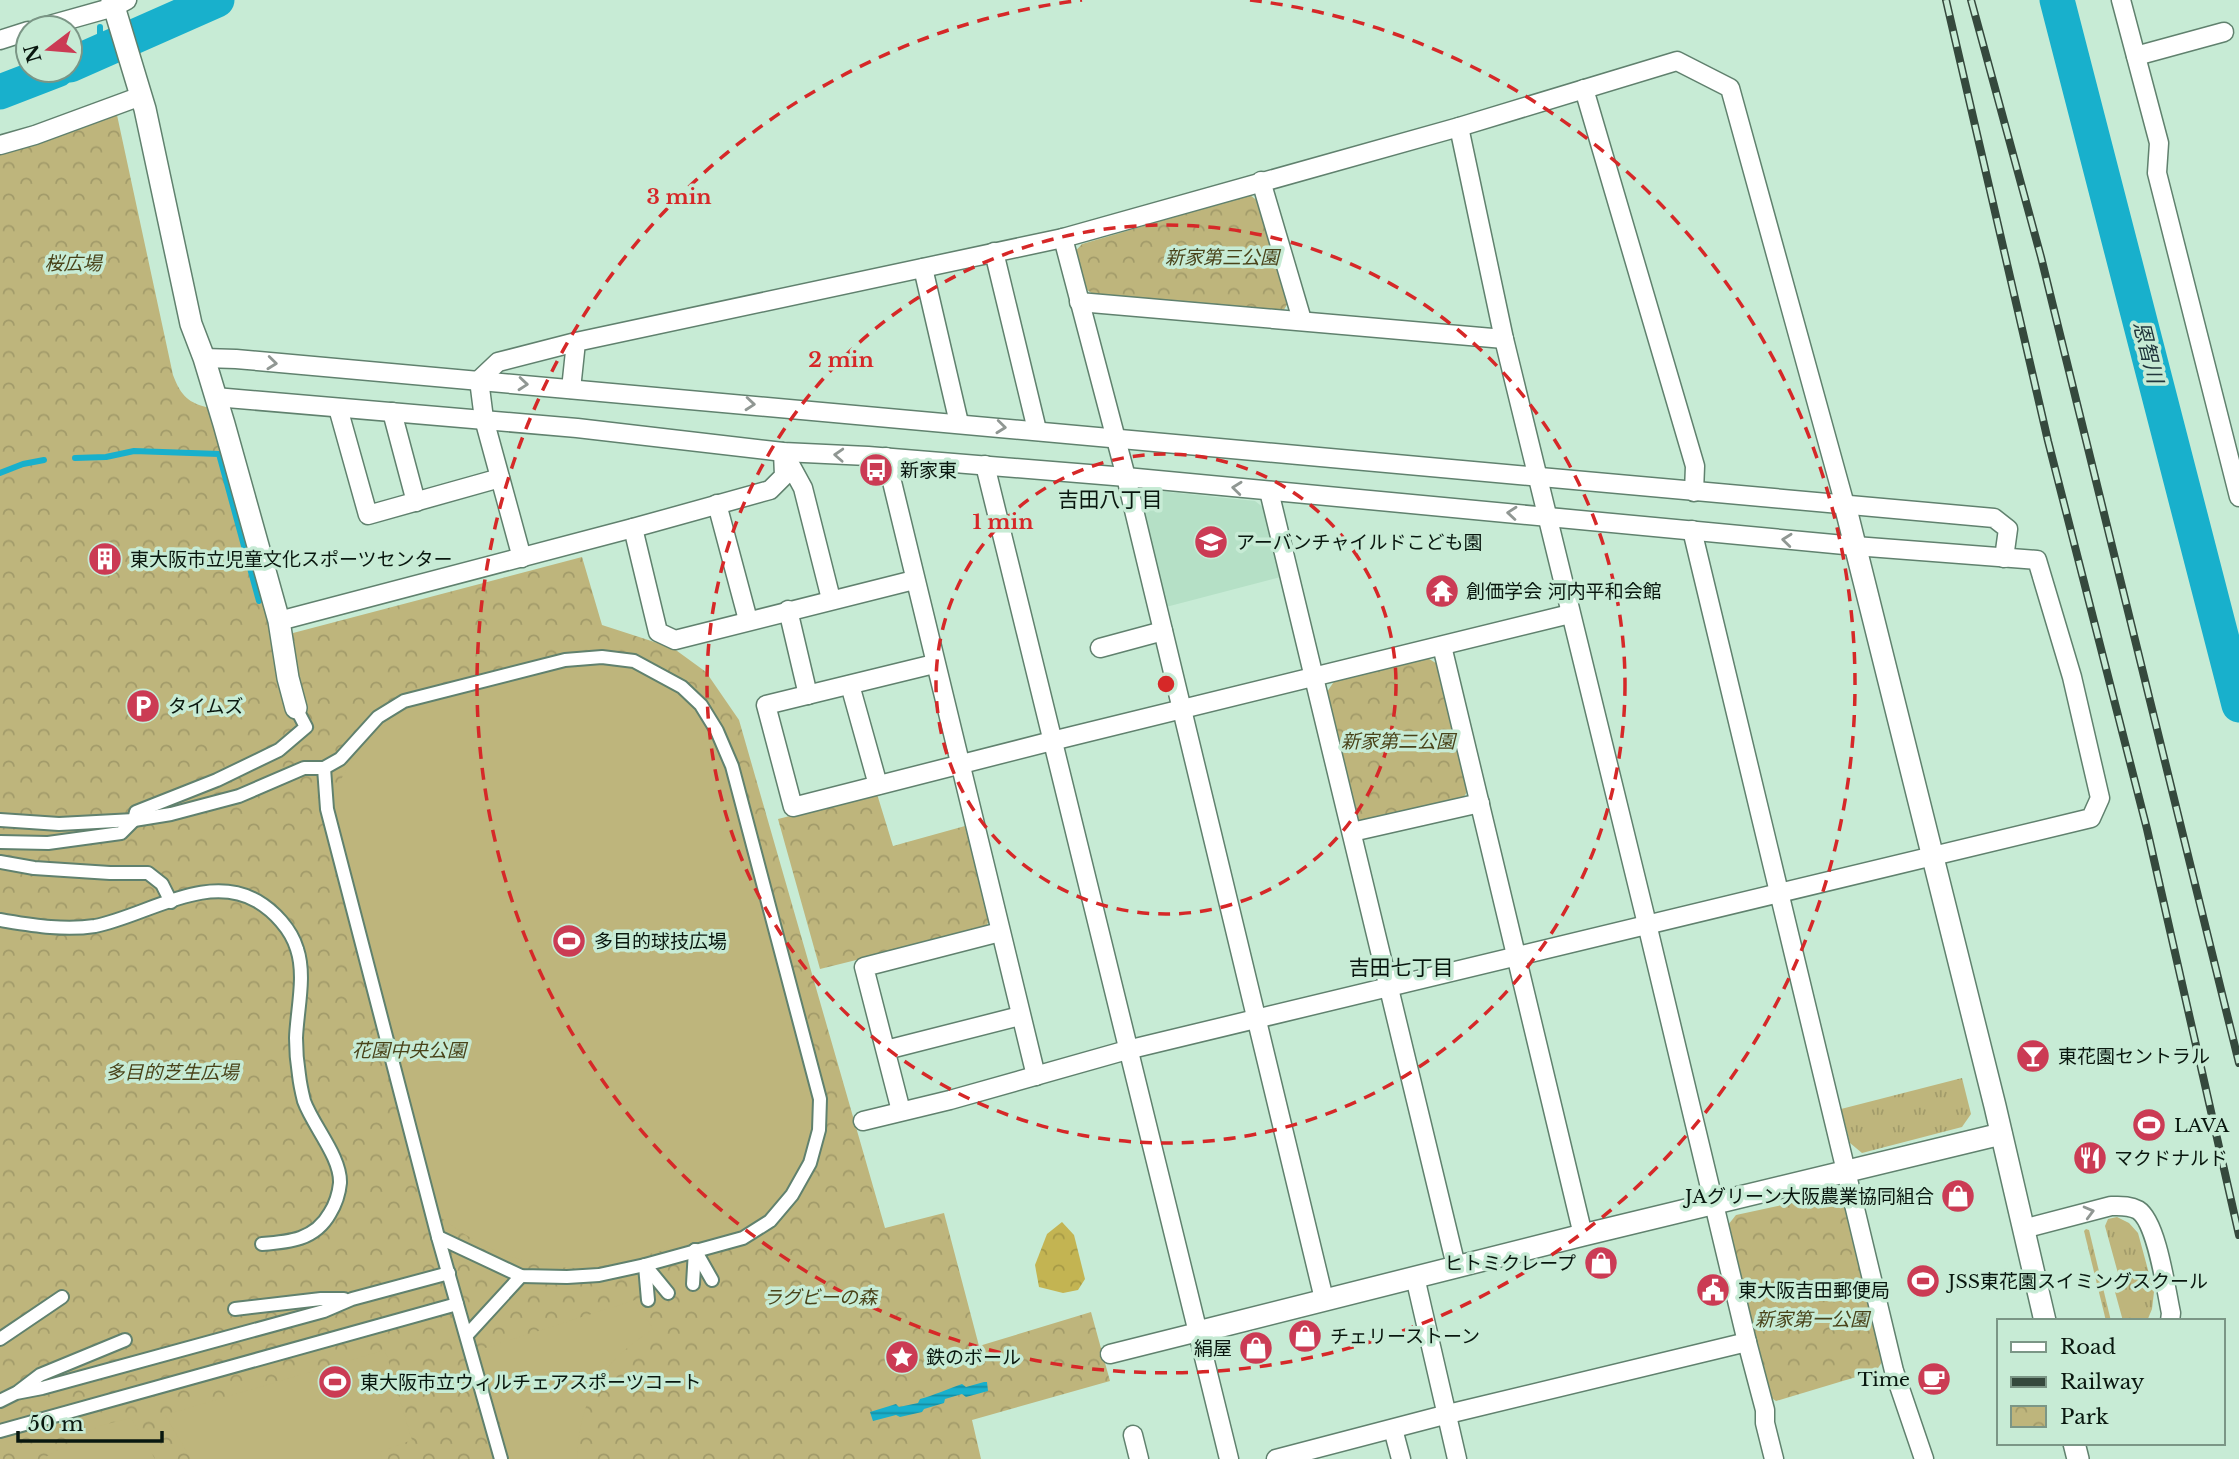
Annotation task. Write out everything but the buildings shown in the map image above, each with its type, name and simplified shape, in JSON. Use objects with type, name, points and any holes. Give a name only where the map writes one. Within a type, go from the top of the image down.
[{"type":"street","points":[[2121,0],[2159,143],[2157,173],[2239,497]]},
{"type":"street","points":[[0,842],[48,843],[121,833],[134,820],[136,812],[217,780],[279,750],[306,727],[296,708],[279,621],[204,358],[191,324],[140,90],[117,6],[84,15]]},
{"type":"street","points":[[2136,56],[2224,32]]},
{"type":"street","points":[[479,380],[498,362],[576,342],[1063,238],[1459,127],[1677,61],[1730,88],[1855,547],[2045,1319]]},
{"type":"street","points":[[1584,89],[1695,466],[1694,492]]},
{"type":"street","points":[[0,145],[35,135],[140,90]]},
{"type":"street","points":[[1459,127],[1504,339],[1746,1342],[1765,1410],[1765,1423],[1774,1459]]},
{"type":"street","points":[[1261,181],[1302,320]]},
{"type":"street","points":[[1063,238],[1126,477],[1324,1299]]},
{"type":"street","points":[[994,253],[1037,430]]},
{"type":"street","points":[[923,268],[959,423]]},
{"type":"street","points":[[1079,302],[1504,339]]},
{"type":"street","points":[[571,389],[576,342]]},
{"type":"street","points":[[204,358],[479,380],[1994,518],[2008,529],[2004,558]]},
{"type":"street","points":[[479,380],[484,419],[522,558]]},
{"type":"street","points":[[215,397],[484,419],[783,452],[886,457],[1126,477],[1855,547],[2037,560],[2071,677],[2100,798],[2091,818],[1256,1018],[863,1122]]},
{"type":"street","points":[[338,408],[368,515],[500,478]]},
{"type":"street","points":[[392,412],[416,502]]},
{"type":"street","points":[[279,621],[770,490],[784,476],[783,452]]},
{"type":"street","points":[[783,452],[803,488],[831,600]]},
{"type":"street","points":[[886,457],[934,664],[1036,1076]]},
{"type":"street","points":[[985,465],[1229,1459]]},
{"type":"street","points":[[1269,491],[1456,1266]]},
{"type":"street","points":[[717,504],[748,620]]},
{"type":"street","points":[[633,528],[658,632],[675,640],[915,580]]},
{"type":"street","points":[[1692,530],[1894,1371],[1924,1459]]},
{"type":"street","points":[[788,610],[808,695]]},
{"type":"street","points":[[934,664],[766,705],[793,807],[1570,614]]},
{"type":"street","points":[[1100,648],[1163,631]]},
{"type":"street","points":[[1442,646],[1583,1234]]},
{"type":"street","points":[[0,820],[59,824],[134,820],[171,814],[239,796],[304,768],[324,768],[340,759],[379,717],[404,701],[565,660],[601,657],[634,661],[682,687],[701,705],[717,731],[732,766],[820,1099],[819,1130],[810,1163],[792,1195],[770,1222],[743,1238],[599,1275],[521,1276],[438,1237]]},
{"type":"street","points":[[850,685],[878,785]]},
{"type":"street","points":[[324,768],[327,809],[438,1237],[501,1459]]},
{"type":"street","points":[[1352,832],[1480,803]]},
{"type":"street","points":[[0,862],[34,868],[148,873],[162,884],[171,902]]},
{"type":"street","points":[[0,920],[65,928],[96,926],[209,891],[241,893],[260,903],[285,924],[297,949],[300,980],[296,1041],[299,1076],[305,1102],[335,1163],[340,1182],[334,1206],[325,1222],[308,1236],[287,1242],[262,1244]]},
{"type":"street","points":[[901,1111],[864,967],[1000,932]]},
{"type":"street","points":[[886,1050],[1020,1016]]},
{"type":"street","points":[[1110,1354],[1583,1234],[2001,1134]]},
{"type":"street","points":[[2023,1229],[2111,1206],[2126,1205],[2139,1210],[2150,1225],[2170,1319]]},
{"type":"street","points":[[695,1250],[712,1280]]},
{"type":"street","points":[[693,1284],[695,1250]]},
{"type":"street","points":[[645,1265],[668,1293]]},
{"type":"street","points":[[645,1265],[648,1300]]},
{"type":"street","points":[[16,1393],[324,1311],[352,1299],[449,1273]]},
{"type":"street","points":[[467,1335],[521,1276]]},
{"type":"street","points":[[1415,1277],[1457,1459]]},
{"type":"street","points":[[0,1339],[62,1297]]},
{"type":"street","points":[[234,1310],[321,1299],[352,1299]]},
{"type":"street","points":[[0,1431],[457,1304]]},
{"type":"street","points":[[0,1401],[40,1376],[125,1340]]},
{"type":"street","points":[[1276,1459],[1448,1414],[1746,1342]]},
{"type":"street","points":[[1394,1429],[1401,1459]]},
{"type":"street","points":[[1133,1435],[1139,1459]]},
{"type":"shaded area","name":"アーバンチャイルドこども園","points":[[1149,490],[1255,501],[1264,508],[1281,577],[1166,607],[1139,498]]},
{"type":"green space","name":"花園中央公園","points":[[117,115],[173,375],[186,398],[210,408],[274,638],[582,557],[602,625],[673,648],[706,672],[739,720],[885,1228],[944,1213],[979,1346],[1091,1312],[1110,1381],[972,1420],[981,1459],[0,1459],[0,152]]},
{"type":"green space","name":"新家第三公園","points":[[1250,195],[1263,205],[1288,303],[1282,313],[1097,297],[1076,282],[1070,257],[1082,244]]},
{"type":"green space","name":"新家第二公園","points":[[1426,657],[1439,665],[1470,787],[1462,800],[1366,825],[1358,820],[1325,695],[1335,680]]},
{"type":"green space","name":"多目的球技広場","points":[[602,662],[627,667],[666,683],[694,709],[716,746],[726,769],[807,1074],[812,1127],[805,1157],[788,1188],[765,1215],[752,1225],[723,1236],[614,1264],[573,1268],[531,1263],[511,1257],[473,1239],[438,1215],[331,809],[337,787],[350,763],[380,728],[408,708],[566,664]]},
{"type":"green space","points":[[877,794],[893,846],[965,826],[990,919],[985,928],[820,969],[778,819]]},
{"type":"green space","points":[[1962,1078],[1971,1114],[1962,1127],[1862,1153],[1850,1143],[1841,1109]]},
{"type":"green space","name":"新家第一公園","points":[[1832,1194],[1843,1199],[1884,1359],[1876,1371],[1776,1401],[1767,1395],[1728,1225],[1736,1215]]},
{"type":"green space","points":[[2117,1217],[2129,1223],[2138,1233],[2154,1292],[2148,1319],[2122,1319],[2115,1292],[2119,1277],[2105,1226],[2108,1219]]},
{"type":"green space","points":[[1062,1222],[1074,1235],[1085,1279],[1078,1290],[1063,1293],[1039,1287],[1035,1265],[1047,1234]]},
{"type":"green space","points":[[2089,1230],[2111,1319],[2106,1319],[2084,1231]]},
{"type":"green space","points":[[635,1300],[653,1329],[620,1355],[597,1384],[583,1417],[577,1459],[514,1459],[507,1447],[479,1350]]},
{"type":"green space","name":"東大阪市立ウィルチェアスポーツコート","points":[[385,1350],[412,1440],[380,1452],[382,1459],[191,1459],[165,1415]]},
{"type":"green space","points":[[131,1418],[155,1459],[42,1459],[99,1426]]},
{"type":"water","points":[[987,1382],[988,1391],[945,1399],[944,1403],[922,1412],[873,1421],[870,1412],[896,1404],[899,1407],[918,1403],[920,1399],[962,1384],[966,1387]]},
{"type":"waterway","name":"恩智川","points":[[84,59],[217,0]]},
{"type":"waterway","name":"恩智川","points":[[2057,0],[2239,705]]},
{"type":"waterway","points":[[100,27],[100,54]]},
{"type":"waterway","name":"恩智川","points":[[0,92],[21,84]]},
{"type":"waterway","points":[[75,458],[106,457],[134,451],[219,454],[259,601]]},
{"type":"waterway","points":[[0,473],[23,464],[44,460]]},
{"type":"railway","points":[[1946,0],[2048,441],[2147,829],[2239,1235]]},
{"type":"railway","points":[[1971,0],[2041,257],[2239,1063]]},
{"type":"place","name":"新家東","points":[[876,470]]},
{"type":"place","name":"アーバンチャイルドこども園","points":[[1211,542]]},
{"type":"place","name":"東大阪市立児童文化スポーツセンター","points":[[105,559]]},
{"type":"place","name":"創価学会 河内平和会館","points":[[1442,591]]},
{"type":"place","name":"タイムズ","points":[[143,706]]},
{"type":"place","name":"多目的球技広場","points":[[569,941]]},
{"type":"place","name":"東花園セントラル","points":[[2033,1056]]},
{"type":"place","name":"LAVA","points":[[2149,1125]]},
{"type":"place","name":"マクドナルド","points":[[2090,1158]]},
{"type":"place","name":"JAグリーン大阪農業協同組合","points":[[1958,1196]]},
{"type":"place","name":"ヒトミクレープ","points":[[1601,1263]]},
{"type":"place","name":"JSS東花園スイミングスクール","points":[[1923,1281]]},
{"type":"place","name":"東大阪吉田郵便局","points":[[1713,1290]]},
{"type":"place","name":"チェリーストーン","points":[[1305,1336]]},
{"type":"place","name":"絹屋","points":[[1256,1348]]},
{"type":"place","name":"鉄のボール","points":[[902,1357]]},
{"type":"place","name":"Time","points":[[1934,1379]]},
{"type":"place","name":"東大阪市立ウィルチェアスポーツコート","points":[[335,1382]]},
{"type":"district","name":"吉田八丁目","points":[[1110,500]]},
{"type":"district","name":"吉田七丁目","points":[[1401,968]]},
{"type":"park label","name":"桜広場","points":[[73,263]]},
{"type":"park label","name":"多目的芝生広場","points":[[172,1072]]},
{"type":"park label","name":"ラグビーの森","points":[[820,1297]]}]
